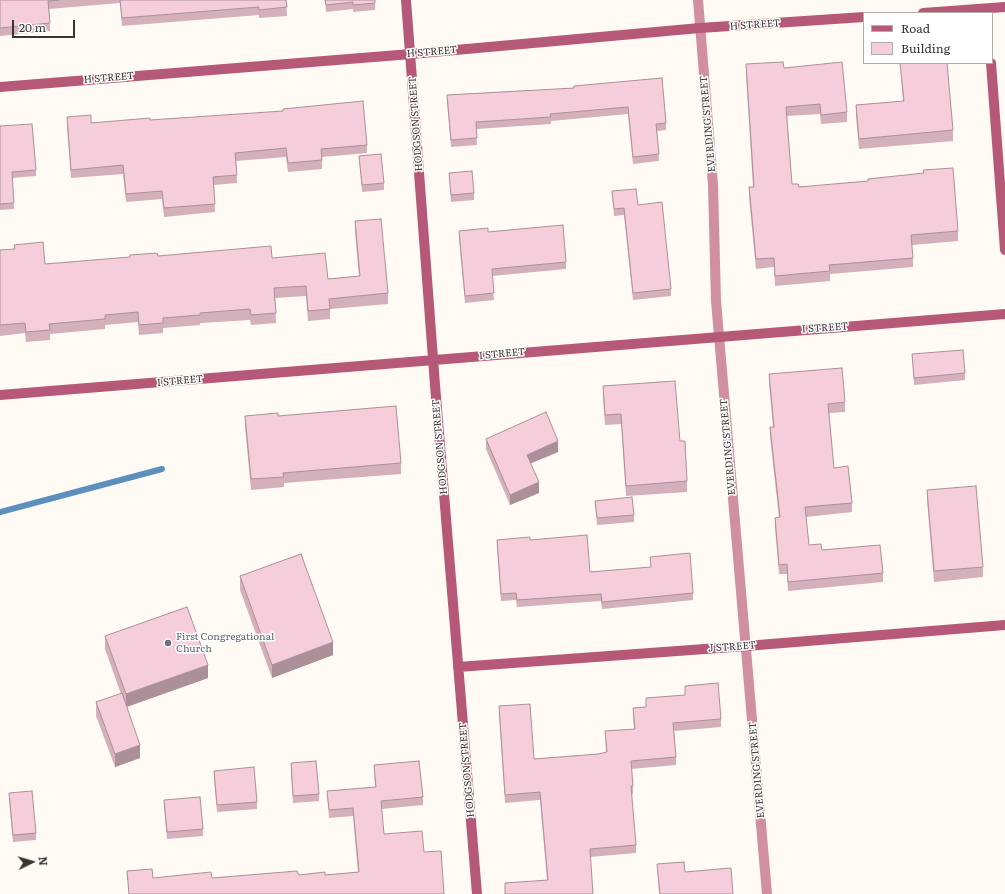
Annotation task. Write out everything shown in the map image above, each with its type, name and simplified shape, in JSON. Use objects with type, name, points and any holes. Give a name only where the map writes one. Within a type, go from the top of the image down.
[{"type":"street","name":"HODGSON STREET","points":[[406,0],[433,360],[478,894]]},
{"type":"street","name":"EVERDING STREET","points":[[698,0],[713,184],[716,301],[768,894]]},
{"type":"street","points":[[934,12],[986,7],[1005,7]]},
{"type":"street","name":"H STREET","points":[[0,87],[411,54],[700,28],[863,17]]},
{"type":"street","points":[[991,64],[1005,250]]},
{"type":"street","name":"I STREET","points":[[0,395],[1005,314]]},
{"type":"street","name":"J STREET","points":[[458,667],[1005,625]]},
{"type":"building","points":[[0,0],[59,0],[48,1],[50,23],[0,28]]},
{"type":"building","points":[[120,0],[286,0],[287,7],[259,10],[259,7],[122,18]]},
{"type":"building","points":[[325,0],[375,0],[375,3],[353,5],[353,2],[326,5]]},
{"type":"building","points":[[783,62],[784,68],[842,62],[847,112],[821,115],[820,104],[786,107],[792,184],[798,184],[799,187],[868,181],[868,179],[924,173],[923,170],[953,168],[958,231],[911,235],[913,258],[829,265],[830,271],[775,276],[774,258],[756,259],[749,187],[754,187],[746,64]]},
{"type":"building","points":[[900,64],[947,64],[953,130],[859,139],[856,105],[904,101]]},
{"type":"building","points":[[662,78],[666,123],[656,124],[659,154],[633,157],[628,107],[550,114],[551,117],[476,122],[477,138],[451,140],[447,95],[574,88],[574,86]]},
{"type":"building","points":[[363,101],[367,145],[321,149],[322,160],[288,163],[286,148],[235,153],[237,175],[213,177],[215,204],[164,208],[162,191],[126,194],[123,165],[71,170],[67,117],[91,115],[91,123],[150,118],[150,120],[283,111],[283,109]]},
{"type":"building","points":[[32,124],[36,170],[12,172],[14,203],[0,204],[0,126]]},
{"type":"building","points":[[381,154],[384,183],[362,185],[359,156]]},
{"type":"building","points":[[472,171],[474,193],[451,195],[449,173]]},
{"type":"building","points":[[636,189],[638,205],[662,202],[671,289],[633,293],[624,208],[614,209],[612,191]]},
{"type":"building","points":[[381,219],[388,293],[329,299],[330,309],[308,311],[306,286],[274,288],[276,313],[251,315],[250,309],[200,313],[200,315],[163,318],[163,323],[139,325],[138,312],[105,315],[105,319],[49,324],[50,330],[26,332],[25,323],[0,325],[0,250],[15,249],[14,245],[43,242],[45,264],[130,257],[130,255],[157,253],[158,256],[271,246],[272,258],[325,253],[328,279],[360,276],[355,221]]},
{"type":"building","points":[[563,225],[566,262],[492,269],[494,293],[465,296],[459,231],[488,228],[488,232]]},
{"type":"building","points":[[963,350],[965,373],[914,378],[912,354]]},
{"type":"building","points":[[842,368],[845,402],[828,404],[834,468],[848,466],[852,503],[805,507],[809,545],[821,544],[822,550],[880,545],[883,573],[788,582],[787,564],[779,565],[775,518],[780,517],[770,427],[774,427],[769,374]]},
{"type":"building","points":[[675,381],[680,441],[685,441],[687,481],[626,486],[621,414],[605,415],[603,386]]},
{"type":"building","points":[[396,406],[401,463],[283,473],[284,477],[251,479],[245,416],[278,413],[278,416]]},
{"type":"building","points":[[546,412],[558,441],[527,455],[539,482],[510,495],[486,439]]},
{"type":"building","points":[[976,486],[983,567],[934,571],[927,490]]},
{"type":"building","points":[[632,497],[634,515],[597,518],[595,501]]},
{"type":"building","points":[[587,535],[590,572],[651,567],[650,557],[690,553],[693,593],[602,602],[601,594],[517,600],[516,593],[501,594],[497,540],[530,537],[530,540]]},
{"type":"building","points":[[301,554],[333,642],[272,665],[240,576]]},
{"type":"building","points":[[187,607],[208,665],[126,694],[105,636]]},
{"type":"building","points":[[718,683],[721,719],[673,723],[676,757],[631,761],[633,786],[631,786],[636,845],[590,849],[593,894],[505,894],[505,883],[548,880],[540,792],[505,795],[499,706],[530,704],[534,759],[598,754],[607,752],[605,731],[635,729],[633,708],[646,707],[646,698],[685,695],[685,686]]},
{"type":"building","points":[[122,693],[140,745],[115,754],[96,702]]},
{"type":"building","points":[[316,761],[319,794],[293,796],[291,763]]},
{"type":"building","points":[[419,761],[423,797],[381,801],[384,834],[422,831],[424,852],[441,851],[444,894],[129,894],[127,871],[152,869],[153,878],[211,872],[212,878],[297,871],[299,875],[325,872],[325,875],[359,872],[353,808],[329,810],[327,791],[376,787],[374,765]]},
{"type":"building","points":[[254,767],[257,802],[217,805],[214,771]]},
{"type":"building","points":[[32,791],[36,833],[13,835],[9,793]]},
{"type":"building","points":[[200,797],[203,829],[167,832],[164,800]]},
{"type":"building","points":[[684,862],[685,872],[731,868],[733,894],[660,894],[657,864]]},
{"type":"waterway","points":[[0,512],[162,469]]},
{"type":"place","name":"First Congregational Church","points":[[168,643]]}]
